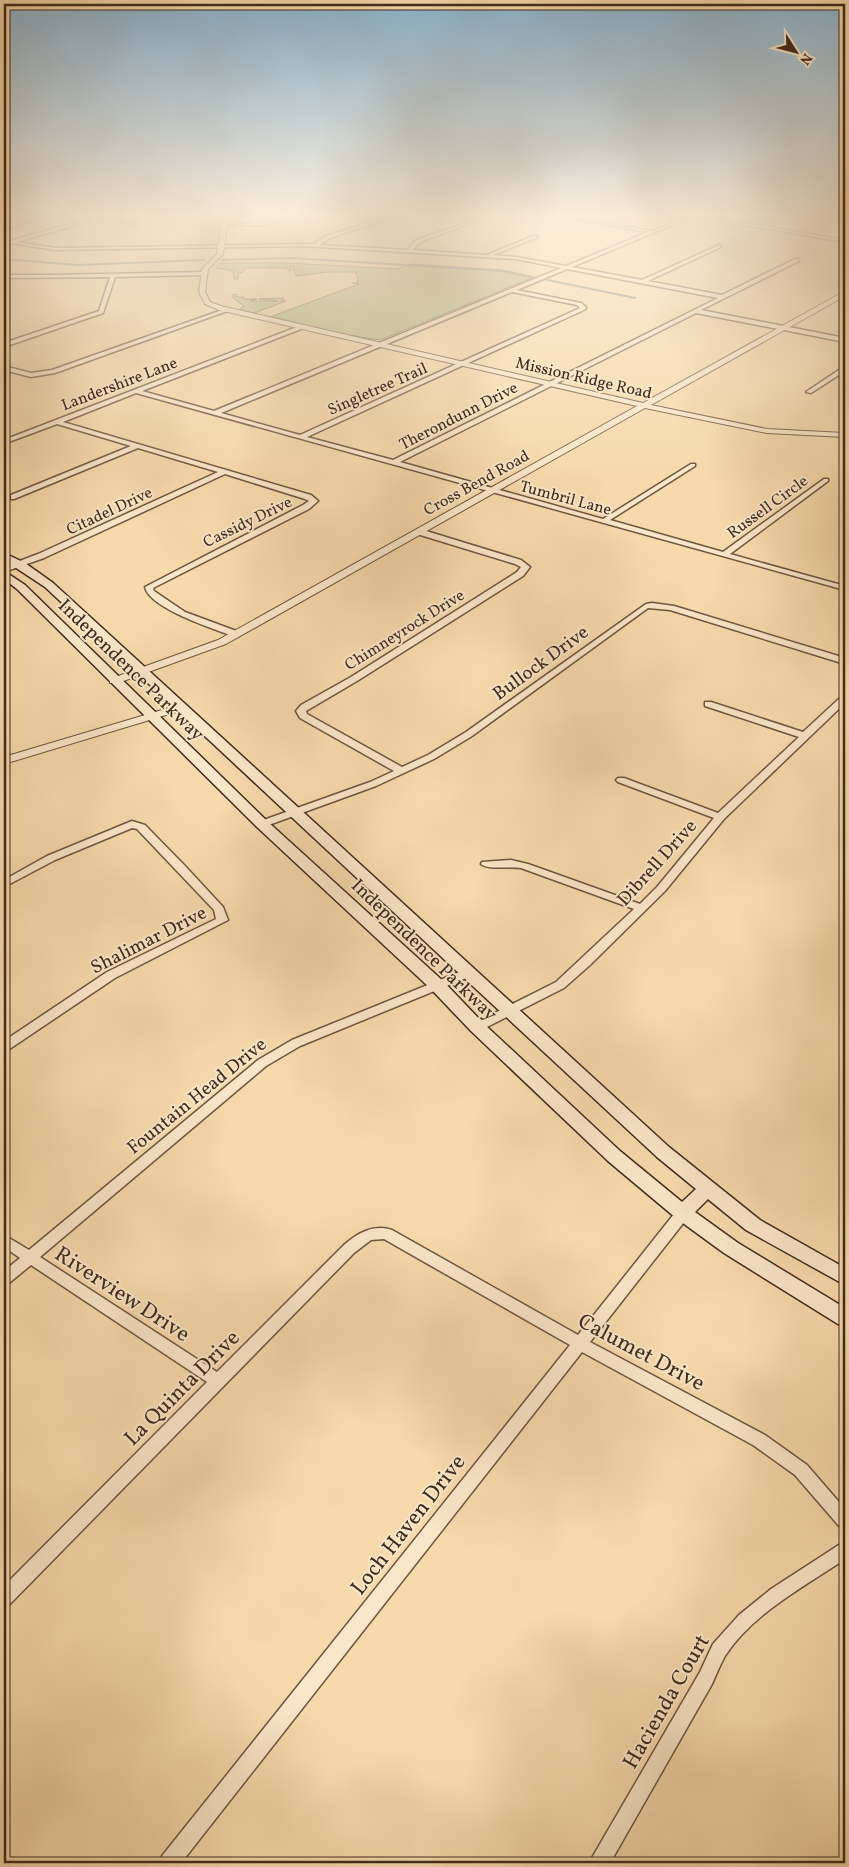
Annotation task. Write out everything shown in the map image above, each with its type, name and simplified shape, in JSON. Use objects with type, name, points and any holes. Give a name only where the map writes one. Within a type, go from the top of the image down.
[{"type":"main road","name":"Independence Parkway","points":[[4,556],[21,565],[49,585],[663,1152],[753,1225],[845,1277]]},
{"type":"main road","name":"Independence Parkway","points":[[4,574],[21,587],[114,681],[262,824],[438,985],[477,1027],[614,1156],[683,1213],[731,1248],[845,1318]]},
{"type":"main road","points":[[683,1213],[708,1188]]},
{"type":"street","points":[[4,346],[101,312],[104,304]]},
{"type":"street","name":"Mission Ridge Road","points":[[211,304],[299,328],[381,344],[747,428],[845,435]]},
{"type":"street","points":[[215,413],[476,304]]},
{"type":"street","name":"Singletree Trail","points":[[301,437],[584,308],[579,304]]},
{"type":"street","name":"Therondunn Drive","points":[[393,463],[709,304]]},
{"type":"street","name":"Cross Bend Road","points":[[114,681],[208,649],[825,304]]},
{"type":"street","points":[[4,368],[31,375],[53,372],[227,310]]},
{"type":"street","points":[[696,311],[845,340]]},
{"type":"street","name":"Landershire Lane","points":[[4,442],[299,328]]},
{"type":"street","points":[[808,392],[845,368]]},
{"type":"street","name":"Tumbril Lane","points":[[135,391],[845,588]]},
{"type":"street","name":"Cassidy Drive","points":[[56,422],[308,497],[314,501],[306,507],[149,587],[150,592],[182,614],[236,634]]},
{"type":"street","points":[[14,497],[138,446]]},
{"type":"street","points":[[604,522],[692,465]]},
{"type":"street","name":"Citadel Drive","points":[[4,570],[21,565],[225,472]]},
{"type":"street","name":"Russell Circle","points":[[723,554],[826,480]]},
{"type":"street","name":"Chimneyrock Drive","points":[[402,771],[304,716],[301,712],[304,706],[354,679],[520,574],[526,567],[518,562],[420,532]]},
{"type":"street","name":"Bullock Drive","points":[[262,824],[402,771],[431,757],[469,734],[641,609],[652,605],[671,608],[845,661]]},
{"type":"street","name":"Dibrell Drive","points":[[477,1027],[510,1012],[560,985],[672,876],[720,817],[845,698]]},
{"type":"street","points":[[708,704],[805,736]]},
{"type":"street","points":[[4,761],[182,707]]},
{"type":"street","points":[[621,780],[720,817]]},
{"type":"street","name":"Shalimar Drive","points":[[4,884],[50,858],[132,824],[141,827],[182,869],[219,909],[222,920],[111,975],[4,1047]]},
{"type":"street","points":[[486,864],[511,863],[524,866],[641,908]]},
{"type":"street","name":"Fountain Head Drive","points":[[4,1279],[262,1063],[296,1043],[467,973]]},
{"type":"street","name":"Loch Haven Drive","points":[[169,1863],[683,1213]]},
{"type":"street","name":"La Quinta Drive","points":[[4,1598],[362,1237],[379,1233],[387,1234],[401,1242]]},
{"type":"street","name":"Riverview Drive","points":[[4,1240],[218,1381]]},
{"type":"street","name":"Calumet Drive","points":[[401,1242],[579,1343],[759,1440],[801,1470],[845,1521]]},
{"type":"street","name":"Hacienda Court","points":[[599,1863],[719,1651],[736,1629],[766,1604],[845,1549]]},
{"type":"green space","points":[[242,304],[278,304],[254,313],[239,310],[244,306]]},
{"type":"green space","points":[[305,304],[468,304],[380,340],[342,334],[270,317]]}]
